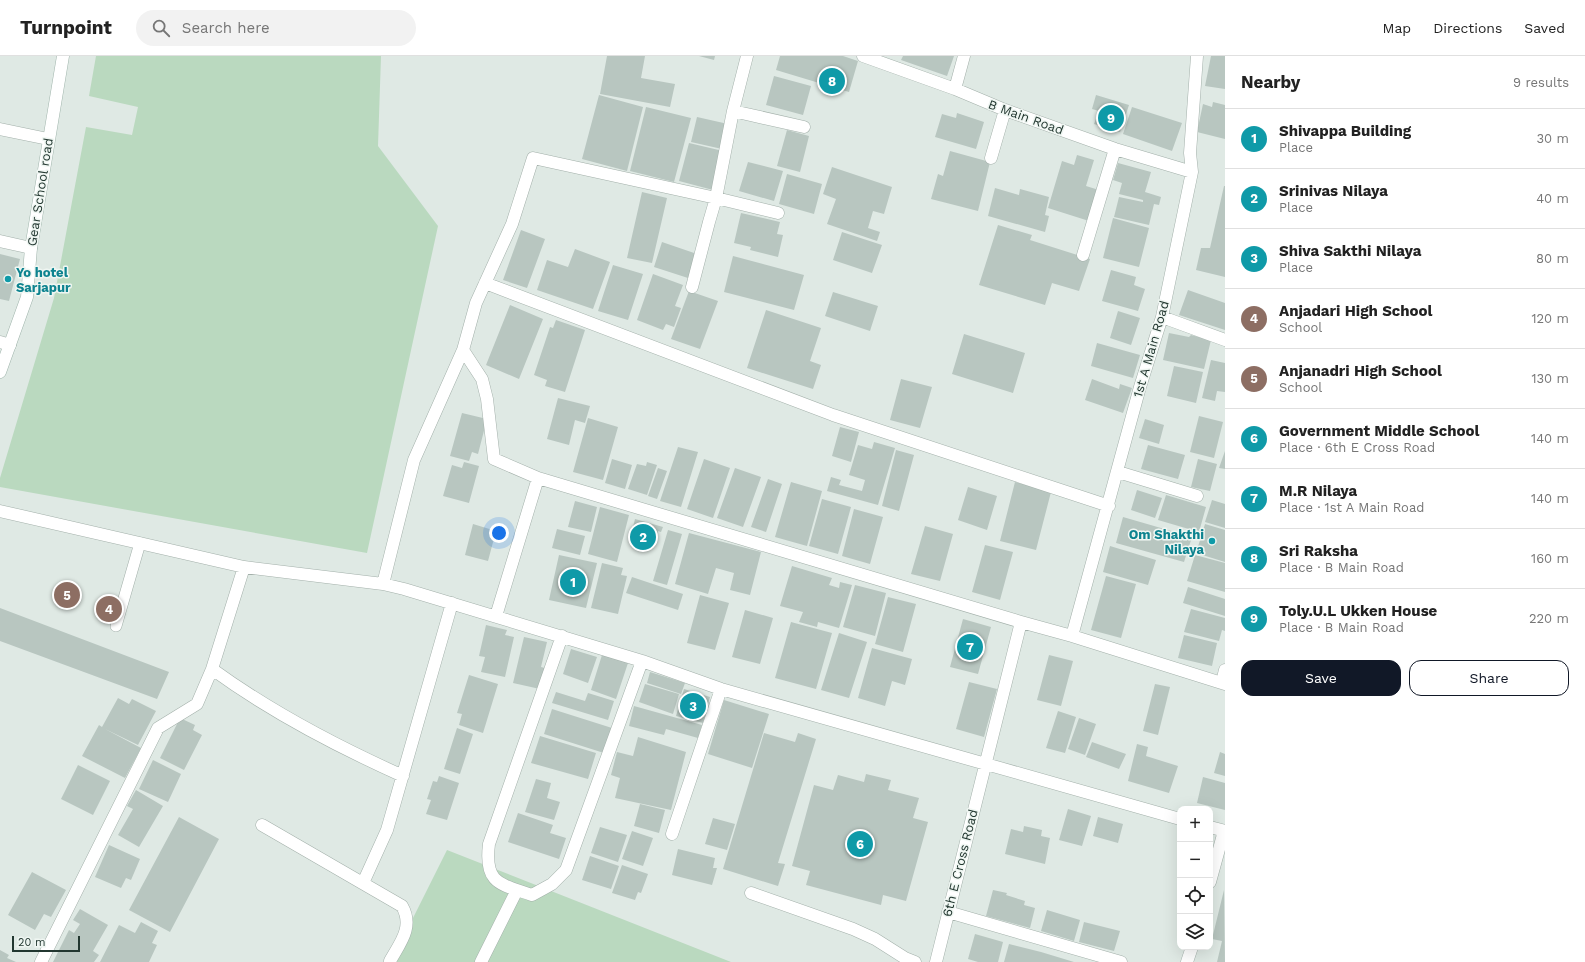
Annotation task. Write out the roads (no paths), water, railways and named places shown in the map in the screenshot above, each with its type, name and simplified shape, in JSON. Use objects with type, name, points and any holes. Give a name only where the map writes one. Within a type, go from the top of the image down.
[{"type":"street","name":"Gear School road","points":[[0,372],[5,344],[27,297],[31,248],[63,56]]},
{"type":"street","points":[[692,287],[716,198],[733,111],[747,56]]},
{"type":"street","name":"B Main Road","points":[[863,56],[954,89],[1005,110],[1115,149],[1192,172]]},
{"type":"street","points":[[954,89],[964,56]]},
{"type":"street","name":"1st A Main Road","points":[[1072,636],[1109,506],[1140,387],[1162,317],[1192,172],[1190,154],[1197,56]]},
{"type":"street","points":[[991,158],[1005,110]]},
{"type":"street","points":[[733,111],[804,128]]},
{"type":"street","points":[[0,129],[48,139]]},
{"type":"street","points":[[1083,255],[1115,149]]},
{"type":"street","points":[[383,584],[414,460],[463,350],[476,303],[512,224],[533,158],[778,213]]},
{"type":"street","points":[[0,241],[31,248]]},
{"type":"street","points":[[485,283],[833,415],[1109,506]]},
{"type":"street","points":[[1162,317],[1225,340]]},
{"type":"street","points":[[463,350],[482,379],[487,400],[494,459],[538,478],[1021,622],[1224,679]]},
{"type":"street","points":[[1118,472],[1197,496]]},
{"type":"street","points":[[496,616],[538,478]]},
{"type":"street","points":[[0,511],[244,567],[383,584],[562,636],[642,661],[720,689],[1177,817]]},
{"type":"street","points":[[41,962],[158,728],[197,704],[212,669],[244,567]]},
{"type":"street","points":[[363,883],[387,830],[452,603]]},
{"type":"street","name":"6th E Cross Road","points":[[936,962],[1021,622]]},
{"type":"street","points":[[562,636],[489,844],[488,856],[490,875],[499,884],[532,895],[552,884],[566,870],[642,661]]},
{"type":"street","points":[[212,669],[274,710],[360,757],[403,776]]},
{"type":"street","points":[[672,834],[720,689]]},
{"type":"street","points":[[262,825],[402,906],[406,912],[408,920],[406,933],[390,961]]},
{"type":"street","points":[[1211,878],[1225,831],[1213,828]]},
{"type":"street","points":[[481,962],[517,890]]},
{"type":"street","points":[[751,893],[853,929],[875,939],[905,958],[915,962]]},
{"type":"street","points":[[948,912],[1121,962]]},
{"type":"street","points":[[1187,962],[1191,950]]},
{"type":"lane","points":[[116,626],[140,543]]},
{"type":"place","name":"Sri Raksha","points":[[832,81]]},
{"type":"place","name":"Toly.U.L Ukken House","points":[[1111,118]]},
{"type":"place","name":"Yo hotel Sarjapur","points":[[8,279]]},
{"type":"place","name":"Srinivas Nilaya","points":[[643,537]]},
{"type":"place","name":"Om Shakthi Nilaya","points":[[1212,541]]},
{"type":"place","name":"Shivappa Building","points":[[573,582]]},
{"type":"place","name":"Anjanadri High School","points":[[67,595]]},
{"type":"place","name":"Anjadari High School","points":[[109,609]]},
{"type":"place","name":"M.R Nilaya","points":[[970,647]]},
{"type":"place","name":"Shiva Sakthi Nilaya","points":[[693,706]]},
{"type":"place","name":"Government Middle School","points":[[860,844]]}]
